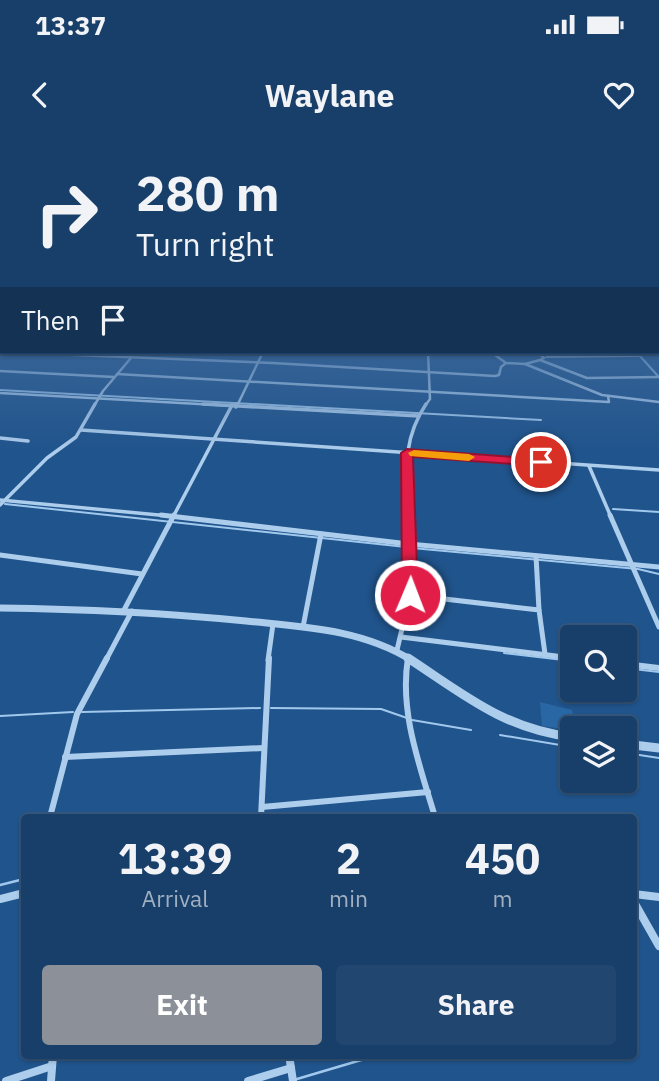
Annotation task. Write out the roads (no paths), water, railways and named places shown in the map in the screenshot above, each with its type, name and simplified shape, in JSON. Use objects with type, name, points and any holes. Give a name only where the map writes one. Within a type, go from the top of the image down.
[{"type":"street","points":[[1,503],[47,458],[71,442],[99,398],[127,363]]},
{"type":"street","points":[[230,363],[497,376],[506,363],[527,363],[608,396],[659,402]]},
{"type":"street","points":[[397,650],[410,595],[407,453],[410,433],[430,399],[429,363]]},
{"type":"street","points":[[546,363],[587,378],[659,377]]},
{"type":"street","points":[[51,814],[77,714],[86,693],[169,520],[258,364]]},
{"type":"street","points":[[0,371],[430,390],[609,402],[608,396]]},
{"type":"street","points":[[0,393],[421,414]]},
{"type":"street","points":[[81,430],[659,470]]},
{"type":"street","points":[[0,438],[27,441]]},
{"type":"street","points":[[589,466],[659,627]]},
{"type":"street","points":[[1,503],[536,559],[659,567]]},
{"type":"street","points":[[303,627],[320,537]]},
{"type":"street","points":[[0,555],[142,573]]},
{"type":"street","points":[[536,559],[545,654]]},
{"type":"street","points":[[410,595],[539,610]]},
{"type":"street","points":[[0,607],[128,610],[303,627],[364,637],[397,650],[487,711],[534,731],[560,735]]},
{"type":"street","points":[[261,814],[266,680],[273,624]]},
{"type":"street","points":[[401,637],[560,656]]},
{"type":"street","points":[[408,657],[406,686],[411,720],[434,814]]},
{"type":"street","points":[[637,665],[659,668]]},
{"type":"street","points":[[637,745],[659,748]]},
{"type":"street","points":[[65,757],[263,748]]},
{"type":"street","points":[[262,807],[428,792]]},
{"type":"street","points":[[0,900],[21,894]]},
{"type":"street","points":[[637,894],[659,897]]},
{"type":"street","points":[[637,907],[659,946]]},
{"type":"street","points":[[290,1059],[293,1081]]},
{"type":"street","points":[[6,1081],[52,1061],[51,1081]]},
{"type":"street","points":[[248,1081],[291,1068]]},
{"type":"waterway","points":[[646,363],[658,376]]},
{"type":"waterway","points":[[0,390],[541,420]]},
{"type":"waterway","points":[[5,504],[406,547]]},
{"type":"waterway","points":[[613,509],[659,512]]},
{"type":"waterway","points":[[412,548],[638,569],[659,574]]},
{"type":"waterway","points":[[504,653],[560,660]]},
{"type":"waterway","points":[[637,669],[659,672]]},
{"type":"waterway","points":[[82,712],[260,708]]},
{"type":"waterway","points":[[271,708],[381,709],[407,718]]},
{"type":"waterway","points":[[0,716],[73,712]]},
{"type":"waterway","points":[[412,720],[471,730]]},
{"type":"waterway","points":[[500,735],[560,745]]},
{"type":"waterway","points":[[637,755],[659,758]]},
{"type":"waterway","points":[[0,885],[21,880]]},
{"type":"waterway","points":[[297,1079],[364,1059]]}]
